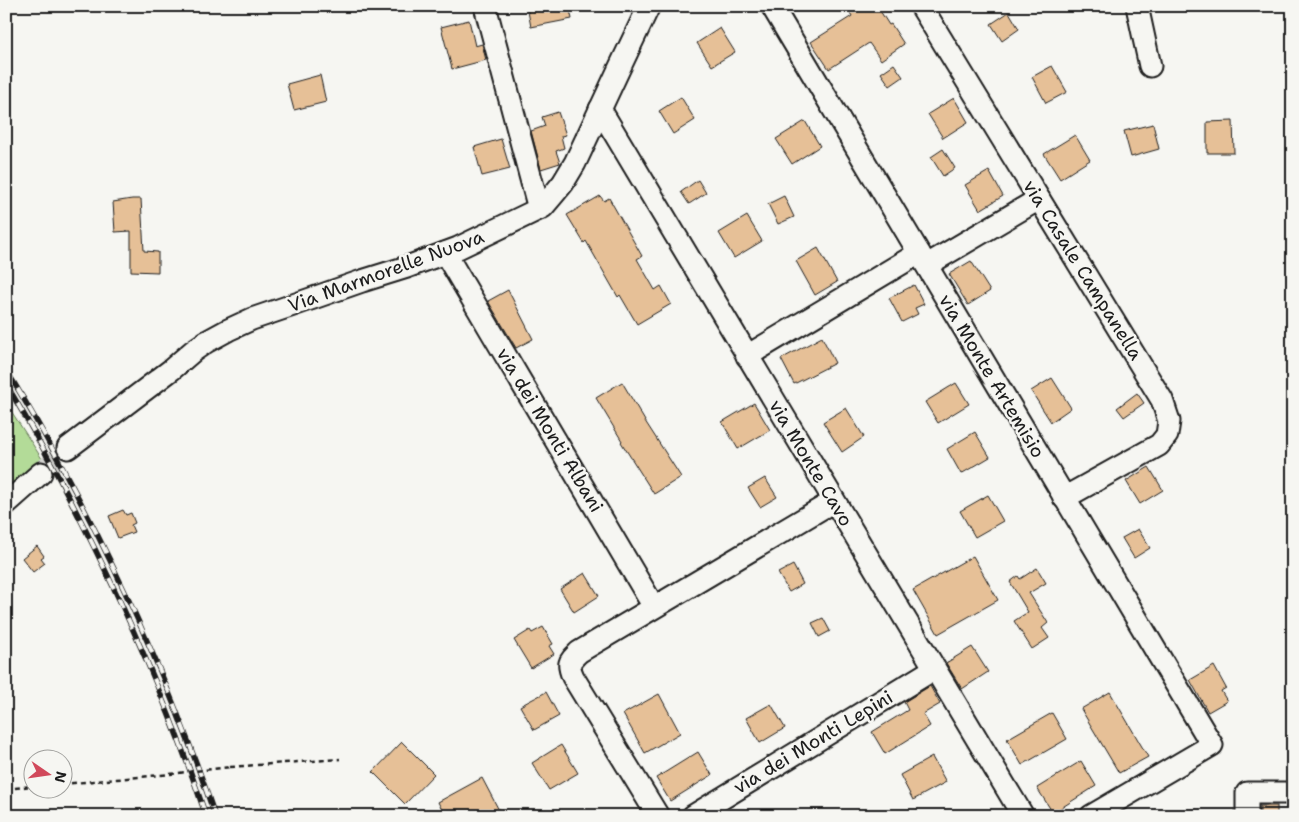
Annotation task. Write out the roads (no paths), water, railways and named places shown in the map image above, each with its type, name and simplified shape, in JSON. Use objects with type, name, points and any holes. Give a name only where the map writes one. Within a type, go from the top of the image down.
[{"type":"street","points":[[485,6],[539,209]]},
{"type":"street","name":"Via Marmorelle Nuova","points":[[68,448],[171,370],[193,351],[228,330],[252,319],[458,248],[543,206],[563,183],[575,163],[650,6]]},
{"type":"street","name":"via Monte Artemisio","points":[[772,6],[1212,745],[1090,816]]},
{"type":"street","name":"via Casale Campanella","points":[[921,6],[1162,400],[1169,421],[1167,435],[1159,445],[1064,498]]},
{"type":"street","points":[[1137,6],[1150,66]]},
{"type":"street","name":"via Monte Cavo","points":[[600,110],[1023,816]]},
{"type":"street","points":[[747,356],[923,259],[1039,199]]},
{"type":"street","name":"via dei Monti Albani","points":[[445,253],[654,608]]},
{"type":"street","points":[[6,504],[41,473]]},
{"type":"street","points":[[658,816],[573,677],[569,667],[570,660],[579,652],[834,501]]},
{"type":"street","name":"via dei Monti Lepini","points":[[693,816],[934,669]]},
{"type":"street","points":[[1247,816],[1248,793],[1293,792]]},
{"type":"tunnel","points":[[41,473],[68,448]]},
{"type":"railway","points":[[6,370],[64,470],[129,601],[175,707],[215,816]]},
{"type":"railway","points":[[6,384],[63,485],[125,613],[168,713],[206,816]]}]
